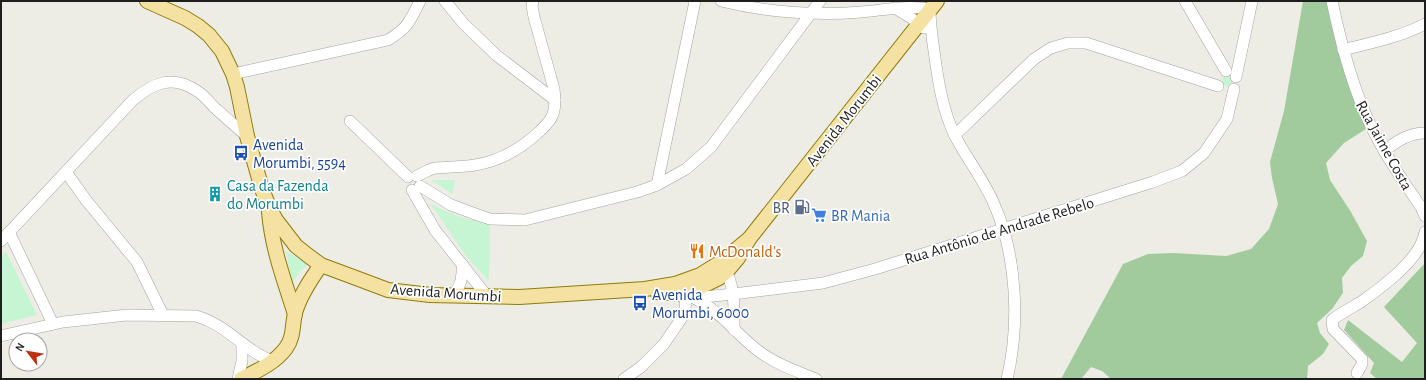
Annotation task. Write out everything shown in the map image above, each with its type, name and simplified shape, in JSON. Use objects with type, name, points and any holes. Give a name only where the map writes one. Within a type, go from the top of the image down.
[{"type":"main road","name":"Avenida Morumbi","points":[[147,1],[185,18],[209,35],[222,51],[233,74],[247,136],[269,208],[282,230],[296,246],[321,264],[388,290],[430,295],[519,297],[645,289],[687,281],[721,266],[749,239],[934,5]]},
{"type":"main road","points":[[269,208],[270,227],[277,258],[295,314]]},
{"type":"main road","points":[[277,258],[279,250],[282,247],[286,245],[296,246]]},
{"type":"main road","points":[[239,379],[255,372],[272,361],[286,347],[294,326],[295,314],[303,294],[321,264]]},
{"type":"main road","points":[[686,294],[687,288],[691,284],[721,266]]},
{"type":"main road","name":"Avenida Morumbi","points":[[645,289],[676,294],[686,294]]},
{"type":"main road","points":[[288,292],[295,295],[303,294]]},
{"type":"street","points":[[233,74],[388,40],[403,30],[410,21],[420,1]]},
{"type":"street","points":[[445,1],[463,23],[496,55],[555,100]]},
{"type":"street","points":[[414,182],[429,170],[435,168],[475,165],[511,153],[531,139],[551,119],[554,112],[555,100],[550,73],[534,17],[532,6],[534,1]]},
{"type":"street","points":[[657,185],[694,1]]},
{"type":"street","points":[[722,1],[749,8],[811,13],[860,12],[934,5],[932,38],[936,70],[943,105],[955,135],[994,203],[1008,244],[1012,266],[1015,322],[1007,379]]},
{"type":"street","points":[[350,121],[414,182],[451,205],[490,218],[525,220],[637,192],[657,185],[686,169],[711,147],[820,1]]},
{"type":"street","name":"Rua Antônio de Andrade Rebelo","points":[[686,294],[703,297],[823,283],[875,269],[1153,182],[1182,171],[1204,153],[1227,119],[1230,106],[1227,78],[1218,58],[1185,1]]},
{"type":"street","points":[[955,135],[1034,59],[1052,48],[1068,43],[1086,43],[1203,81],[1227,78],[1252,1]]},
{"type":"street","name":"Rua Jaime Costa","points":[[1332,1],[1343,50],[1360,102],[1384,151],[1421,207],[1425,216]]},
{"type":"street","points":[[895,8],[919,24],[932,38]]},
{"type":"street","points":[[1343,50],[1414,30],[1425,24]]},
{"type":"street","points":[[53,324],[5,236],[133,100],[145,90],[159,83],[181,83],[196,90],[247,136]]},
{"type":"street","points":[[1384,151],[1395,142],[1410,135],[1425,133]]},
{"type":"street","points":[[66,172],[86,200],[137,262],[163,315]]},
{"type":"street","points":[[414,182],[436,230],[486,296]]},
{"type":"street","points":[[1357,372],[1362,364],[1362,360],[1333,329],[1332,320],[1360,302],[1399,272],[1417,252],[1425,232]]},
{"type":"street","points":[[455,295],[461,281],[463,265]]},
{"type":"street","points":[[721,266],[731,282],[733,294],[734,330]]},
{"type":"street","points":[[624,379],[641,367],[664,344],[683,316],[686,294],[711,308],[756,350],[770,359],[816,379]]},
{"type":"street","points":[[1,336],[53,324],[127,315],[196,316],[222,327],[262,357],[272,361]]},
{"type":"street","points":[[239,379],[242,361],[242,343]]},
{"type":"green space","points":[[1303,1],[1327,1],[1342,66],[1366,129],[1344,143],[1326,163],[1330,180],[1351,212],[1367,241],[1363,256],[1351,266],[1342,278],[1343,293],[1332,309],[1317,323],[1320,333],[1329,344],[1323,354],[1308,366],[1307,379],[1111,379],[1102,371],[1091,367],[1081,379],[1061,379],[1123,264],[1148,254],[1173,253],[1226,256],[1251,249],[1269,229],[1278,204],[1270,162],[1284,111]]},
{"type":"green space","points":[[1225,76],[1229,76],[1231,77],[1231,85],[1225,86],[1222,83],[1222,79]]},
{"type":"green space","points":[[432,180],[455,180],[452,194]]},
{"type":"green space","points":[[430,203],[458,216],[490,224],[489,281],[466,256]]},
{"type":"green space","points":[[286,251],[307,264],[292,283]]},
{"type":"green space","points":[[6,252],[37,315],[1,324],[1,257]]},
{"type":"green space","points":[[1425,263],[1425,379],[1377,379],[1370,373],[1374,363],[1344,330],[1348,320],[1402,362],[1417,343],[1384,307]]},
{"type":"place","name":"Avenida Morumbi, 5594","points":[[241,153]]},
{"type":"place","name":"Casa da Fazenda do Morumbi","points":[[215,194]]},
{"type":"place","name":"BR","points":[[802,207]]},
{"type":"place","name":"BR Mania","points":[[819,215]]},
{"type":"place","name":"McDonald's","points":[[697,251]]},
{"type":"place","name":"Avenida Morumbi, 6000","points":[[640,303]]}]
